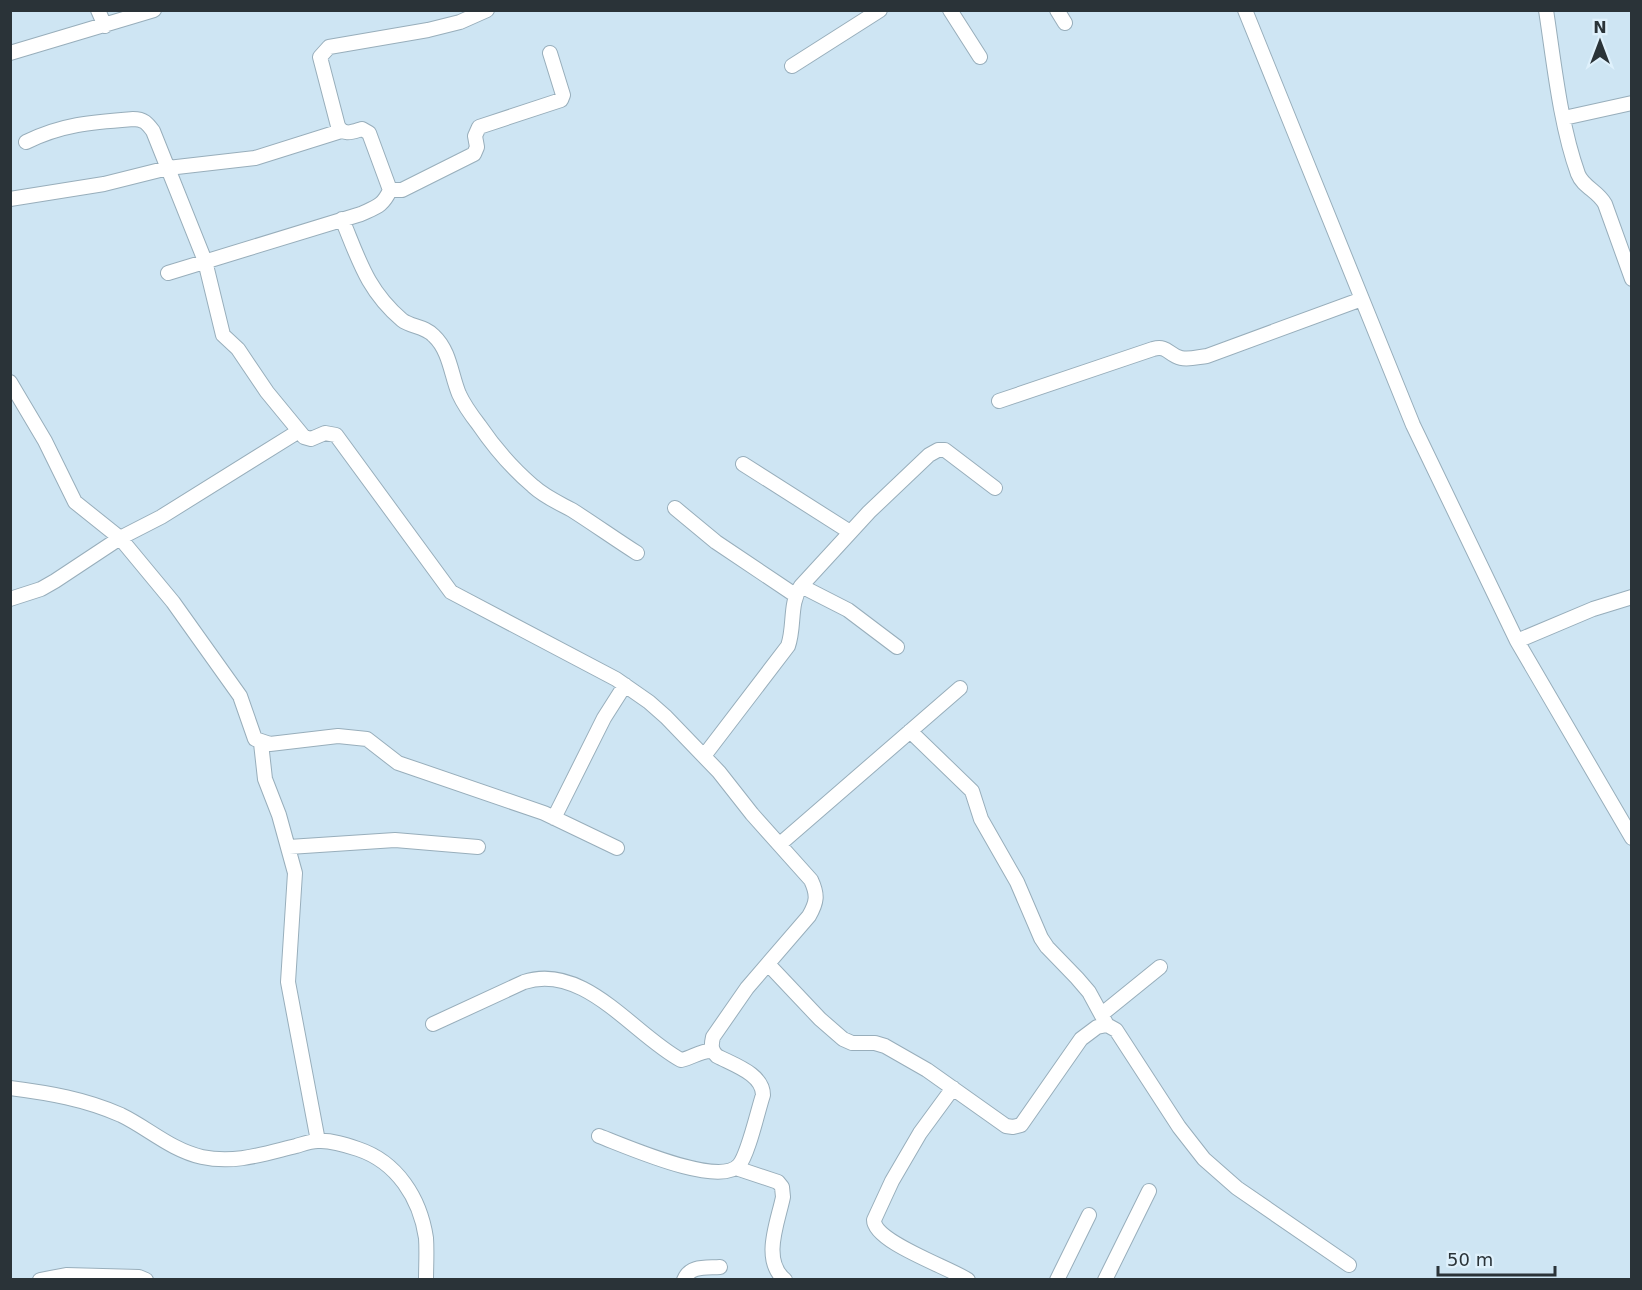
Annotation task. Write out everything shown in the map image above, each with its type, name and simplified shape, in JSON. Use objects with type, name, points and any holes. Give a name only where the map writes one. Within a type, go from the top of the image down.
[{"type":"street","points":[[98,10],[105,26]]},
{"type":"street","points":[[10,53],[154,10]]},
{"type":"street","points":[[340,131],[322,69],[320,57],[323,51],[329,47],[428,30],[460,22],[487,10]]},
{"type":"street","points":[[792,66],[880,10]]},
{"type":"street","points":[[950,10],[980,57]]},
{"type":"street","points":[[1057,10],[1065,23]]},
{"type":"street","points":[[1245,10],[1413,425],[1516,641],[1632,838]]},
{"type":"street","points":[[1546,10],[1563,118],[1578,176],[1584,185],[1601,197],[1605,204],[1632,279]]},
{"type":"street","points":[[390,190],[402,190],[474,154],[477,147],[475,136],[479,127],[561,100],[563,95],[550,53]]},
{"type":"street","points":[[1563,118],[1632,103]]},
{"type":"street","points":[[26,142],[47,132],[68,126],[141,119],[153,131],[205,261],[223,335],[238,349],[267,392],[304,437],[311,439],[325,433],[336,435],[452,592],[625,685],[666,717],[704,756],[811,880],[817,892],[817,903],[809,916],[747,988],[713,1037],[712,1051]]},
{"type":"street","points":[[10,200],[104,184],[168,168],[255,158],[340,131],[346,133],[365,129],[369,133],[390,190],[385,201],[377,207],[168,273]]},
{"type":"street","points":[[342,219],[366,278],[381,299],[404,322],[417,325],[434,335],[444,350],[467,408],[479,426],[515,468],[547,497],[572,510],[637,553]]},
{"type":"street","points":[[999,401],[1153,349],[1166,349],[1177,358],[1207,356],[1362,299]]},
{"type":"street","points":[[10,382],[45,441],[75,502],[120,538],[173,602],[240,696],[255,740],[270,744],[338,736],[367,739],[398,763],[554,818],[617,848]]},
{"type":"street","points":[[10,599],[41,589],[55,581],[120,538],[161,517],[299,431]]},
{"type":"street","points":[[704,756],[788,646],[793,631],[798,591],[869,512],[928,455],[938,450],[945,450],[995,488]]},
{"type":"street","points":[[743,464],[850,532]]},
{"type":"street","points":[[675,508],[716,542],[798,591],[848,610],[897,647]]},
{"type":"street","points":[[1516,641],[1593,609],[1632,597]]},
{"type":"street","points":[[554,818],[604,718],[625,685]]},
{"type":"street","points":[[780,844],[960,688]]},
{"type":"street","points":[[910,731],[972,791],[981,819],[1017,882],[1041,939],[1077,978],[1105,1020],[1116,1030],[1179,1127],[1204,1159],[1237,1188],[1349,1266]]},
{"type":"street","points":[[261,742],[265,779],[279,815],[295,873],[288,982],[318,1141]]},
{"type":"street","points":[[289,847],[395,840],[478,847]]},
{"type":"street","points":[[768,964],[820,1019],[843,1039],[852,1043],[875,1043],[885,1046],[927,1070],[1006,1126],[1013,1127],[1021,1125],[1081,1039],[1105,1020],[1160,967]]},
{"type":"street","points":[[433,1024],[524,982],[536,978],[547,978],[568,984],[598,998],[681,1060],[705,1050],[712,1051],[758,1078],[763,1086],[763,1095],[742,1162],[736,1168],[728,1171],[705,1172],[682,1166],[599,1136]]},
{"type":"street","points":[[10,1088],[65,1096],[96,1104],[124,1116],[179,1149],[224,1161],[318,1141],[345,1144],[371,1154],[392,1167],[408,1187],[419,1212],[426,1239],[426,1280]]},
{"type":"street","points":[[953,1088],[920,1133],[892,1181],[874,1220],[874,1226],[894,1243],[968,1280]]},
{"type":"street","points":[[736,1168],[778,1182],[782,1187],[783,1197],[772,1256],[774,1267],[785,1280]]},
{"type":"street","points":[[1105,1280],[1149,1191]]},
{"type":"street","points":[[1057,1280],[1089,1215]]},
{"type":"street","points":[[684,1280],[685,1275],[697,1268],[720,1267]]},
{"type":"street","points":[[40,1280],[66,1275],[139,1277],[146,1280]]}]
